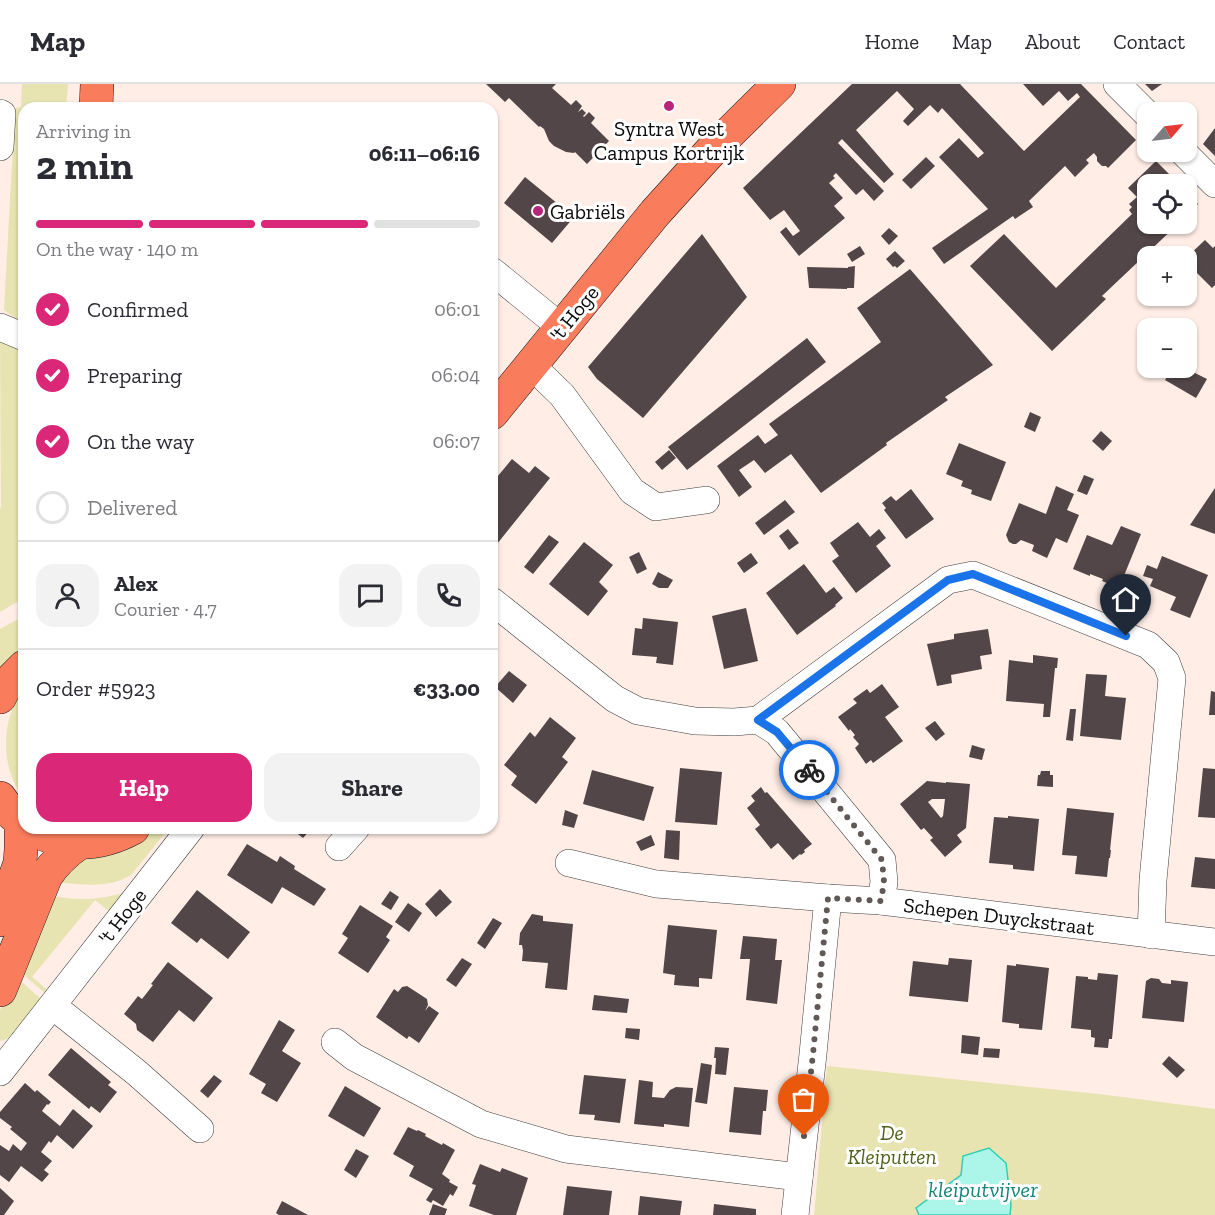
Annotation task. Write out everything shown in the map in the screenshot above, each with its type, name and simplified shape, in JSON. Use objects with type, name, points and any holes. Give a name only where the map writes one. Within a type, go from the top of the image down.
[{"type":"main road","points":[[96,102],[97,84]]},
{"type":"main road","points":[[112,102],[113,84]]},
{"type":"main road","name":"'t Hoge","points":[[498,406],[655,213],[711,151],[779,84]]},
{"type":"main road","points":[[0,697],[6,685],[18,673]]},
{"type":"main road","points":[[0,798],[18,819]]},
{"type":"main road","points":[[0,920],[20,863],[24,834]]},
{"type":"main road","points":[[46,834],[57,839],[79,843],[101,841],[122,834]]},
{"type":"main road","points":[[0,990],[46,876],[65,853],[79,843]]},
{"type":"street","points":[[1117,84],[1137,104]]},
{"type":"street","points":[[0,113],[2,114],[0,147]]},
{"type":"street","points":[[1193,162],[1215,184]]},
{"type":"street","points":[[498,276],[562,327]]},
{"type":"street","points":[[0,327],[18,334]]},
{"type":"street","points":[[531,365],[562,395],[632,491],[656,507],[706,500]]},
{"type":"street","points":[[498,606],[615,699],[638,711],[694,721],[758,720],[948,580],[973,574],[1148,645],[1166,662],[1172,678],[1153,880],[1151,935]]},
{"type":"street","points":[[758,720],[777,732],[882,860],[884,882],[881,901]]},
{"type":"street","name":"'t Hoge","points":[[0,1072],[186,834]]},
{"type":"street","name":"Schepen Duyckstraat","points":[[569,863],[656,884],[881,901],[1215,942]]},
{"type":"street","points":[[795,1215],[828,898]]},
{"type":"street","points":[[54,1005],[137,1073],[200,1129]]},
{"type":"street","points":[[335,1042],[354,1057],[481,1124],[566,1149],[799,1177]]},
{"type":"green space","points":[[22,84],[68,84],[66,102],[21,102]]},
{"type":"green space","points":[[15,108],[18,108],[18,320],[4,310]]},
{"type":"green space","points":[[0,336],[18,344],[18,602],[0,612]]},
{"type":"green space","points":[[18,619],[18,656],[0,672],[0,629]]},
{"type":"green space","points":[[18,698],[18,789],[10,773],[6,744],[10,714]]},
{"type":"green space","points":[[144,834],[164,834],[132,874],[115,882],[94,885],[52,881],[68,862]]},
{"type":"green space","points":[[129,891],[111,913],[95,900],[32,977],[49,991],[46,994],[17,969],[46,894],[88,899]]},
{"type":"green space","points":[[15,976],[41,999],[23,1024],[12,1035],[0,1041],[0,1010]]},
{"type":"green space","name":"De Kleiputten","points":[[827,1066],[1099,1094],[1215,1109],[1215,1215],[814,1215]]},
{"type":"water","name":"kleiputvijver","points":[[989,1148],[1006,1163],[1010,1215],[919,1215],[916,1208],[961,1175],[963,1156]]},
{"type":"building","points":[[486,84],[556,84],[552,88],[571,105],[576,100],[582,106],[578,112],[582,109],[586,113],[584,117],[589,112],[595,118],[591,123],[609,141],[587,164],[575,152],[566,152],[554,146],[544,129],[539,127],[509,98],[505,102]]},
{"type":"building","points":[[852,84],[960,84],[1024,151],[1080,97],[1077,93],[1068,101],[1059,91],[1043,106],[1023,84],[1081,84],[1136,140],[1108,168],[1097,161],[1094,153],[1086,160],[1089,163],[1075,177],[1065,166],[1029,201],[1033,207],[1015,219],[1013,216],[944,264],[932,248],[988,209],[939,157],[959,138],[978,158],[984,153],[942,108],[938,113],[930,105],[908,126],[903,121],[914,109],[897,91],[856,130],[894,174],[884,183],[842,139],[838,143],[884,191],[874,201],[863,189],[856,195],[836,173],[833,176],[835,178],[829,183],[843,198],[834,206],[845,218],[799,256],[780,232],[786,227],[793,236],[800,231],[784,210],[770,220],[743,188]]},
{"type":"building","points":[[1145,84],[1162,84],[1152,91]]},
{"type":"building","points":[[1215,128],[1215,156],[1203,144]]},
{"type":"building","points":[[926,157],[935,166],[911,189],[902,180]]},
{"type":"building","points":[[1157,162],[1169,174],[1143,174]]},
{"type":"building","points":[[525,177],[574,217],[552,243],[504,203]]},
{"type":"building","points":[[1137,179],[1137,197],[1128,188]]},
{"type":"building","points":[[1137,197],[1137,234],[1167,234],[1155,246],[1137,246],[1137,263],[1102,296],[1106,299],[1052,351],[970,266],[1004,234],[1056,288],[1132,214],[1129,210],[1132,207],[1129,204]]},
{"type":"building","points":[[889,228],[898,236],[889,245],[881,236]]},
{"type":"building","points":[[702,234],[747,297],[643,418],[597,379],[588,367]]},
{"type":"building","points":[[1205,240],[1213,248],[1215,246],[1215,285],[1212,288],[1197,273],[1197,248]]},
{"type":"building","points":[[860,246],[865,254],[852,262],[847,254]]},
{"type":"building","points":[[895,251],[905,261],[897,268],[886,259]]},
{"type":"building","points":[[855,266],[854,288],[809,288],[807,267],[848,268]]},
{"type":"building","points":[[910,269],[993,365],[945,397],[948,400],[886,443],[887,445],[821,493],[791,454],[765,473],[754,460],[739,470],[752,487],[739,497],[717,466],[758,435],[765,444],[778,435],[769,424],[881,342],[857,308]]},
{"type":"building","points":[[807,338],[826,362],[687,470],[668,447]]},
{"type":"building","points":[[1197,374],[1207,379],[1196,398],[1165,380],[1166,378],[1197,378]]},
{"type":"building","points":[[1030,412],[1041,417],[1035,432],[1024,427]]},
{"type":"building","points":[[1101,431],[1112,441],[1103,451],[1092,441]]},
{"type":"building","points":[[959,443],[1006,462],[991,501],[971,494],[972,490],[961,486],[963,481],[946,474]]},
{"type":"building","points":[[669,450],[676,458],[662,470],[655,462]]},
{"type":"building","points":[[512,459],[529,473],[535,466],[550,478],[498,543],[498,476]]},
{"type":"building","points":[[1084,475],[1094,479],[1087,495],[1077,491]]},
{"type":"building","points":[[1056,486],[1074,494],[1067,510],[1079,515],[1067,543],[1056,538],[1047,558],[1032,551],[1034,545],[1021,540],[1016,544],[1009,542],[1006,535],[1019,503],[1046,514]]},
{"type":"building","points":[[1215,488],[1215,534],[1190,525]]},
{"type":"building","points":[[911,489],[934,519],[906,539],[884,510],[886,508],[882,503],[891,496],[896,501]]},
{"type":"building","points":[[785,500],[795,512],[764,535],[755,523]]},
{"type":"building","points":[[858,522],[870,537],[879,529],[886,538],[876,546],[891,566],[856,593],[832,561],[839,556],[830,543]]},
{"type":"building","points":[[1121,526],[1141,534],[1119,588],[1102,581],[1103,579],[1073,569],[1087,535],[1112,545]]},
{"type":"building","points":[[788,529],[799,543],[789,550],[779,536]]},
{"type":"building","points":[[549,535],[559,542],[533,574],[524,567]]},
{"type":"building","points":[[584,542],[613,565],[599,582],[608,591],[588,616],[549,584]]},
{"type":"building","points":[[639,552],[647,569],[637,574],[629,557]]},
{"type":"building","points":[[751,553],[758,563],[744,573],[737,563]]},
{"type":"building","points":[[1162,556],[1208,575],[1190,618],[1170,610],[1176,597],[1150,586],[1153,579],[1143,576],[1147,565],[1157,569]]},
{"type":"building","points":[[804,564],[826,593],[834,587],[843,598],[836,606],[797,635],[766,593]]},
{"type":"building","points":[[658,572],[673,580],[668,588],[659,588],[652,584]]},
{"type":"building","points":[[746,608],[758,661],[724,669],[712,616]]},
{"type":"building","points":[[643,618],[678,622],[673,665],[656,663],[657,657],[632,655],[635,628],[642,629]]},
{"type":"building","points":[[988,629],[992,654],[980,656],[982,669],[951,675],[952,683],[937,686],[927,644],[954,639],[954,634]]},
{"type":"building","points":[[1033,655],[1058,658],[1050,717],[1043,717],[1044,704],[1006,701],[1009,660],[1033,663]]},
{"type":"building","points":[[509,671],[527,685],[513,703],[498,690],[498,684]]},
{"type":"building","points":[[1086,674],[1107,675],[1105,696],[1126,698],[1121,740],[1080,736]]},
{"type":"building","points":[[882,684],[899,707],[885,717],[903,741],[873,763],[871,760],[866,764],[855,748],[859,744],[853,737],[855,735],[838,717],[857,703],[853,699],[867,689],[870,693]]},
{"type":"building","points":[[1211,691],[1215,692],[1215,715],[1209,715]]},
{"type":"building","points":[[1070,709],[1076,709],[1073,741],[1066,740]]},
{"type":"building","points":[[550,717],[576,738],[562,757],[568,762],[536,804],[511,785],[517,776],[504,765],[530,732],[535,737]]},
{"type":"building","points":[[935,721],[945,734],[936,741],[925,728]]},
{"type":"building","points":[[972,745],[985,749],[982,760],[969,757]]},
{"type":"building","points":[[680,768],[722,772],[717,825],[675,822]]},
{"type":"building","points":[[1203,768],[1215,769],[1215,818],[1198,817]]},
{"type":"building","points":[[592,770],[654,787],[644,821],[583,804]]},
{"type":"building","points":[[1041,771],[1050,771],[1050,775],[1053,775],[1053,787],[1037,786],[1038,775]]},
{"type":"building","points":[[927,781],[970,784],[966,828],[957,835],[962,842],[945,857],[930,840],[933,838],[924,828],[921,830],[900,804]],"holes":[[[932,799],[945,799],[943,816],[941,818],[928,802]]]},
{"type":"building","points":[[761,787],[812,844],[793,860],[778,843],[771,849],[755,829],[760,825],[747,808],[755,801],[751,796]]},
{"type":"building","points":[[1067,808],[1114,813],[1107,877],[1075,874],[1077,856],[1062,855]]},
{"type":"building","points":[[565,810],[578,815],[574,828],[562,825]]},
{"type":"building","points":[[1008,816],[1039,819],[1034,871],[1013,869],[1013,865],[989,863],[994,817],[1008,818]]},
{"type":"building","points":[[666,830],[680,831],[679,860],[664,858]]},
{"type":"building","points":[[651,835],[655,845],[641,851],[636,842]]},
{"type":"building","points":[[247,844],[277,862],[280,856],[295,866],[294,869],[326,889],[314,906],[282,887],[272,904],[227,875]]},
{"type":"building","points":[[1195,857],[1215,859],[1215,889],[1191,887]]},
{"type":"building","points":[[440,889],[452,902],[436,917],[425,904]]},
{"type":"building","points":[[197,890],[250,932],[228,959],[201,938],[197,943],[171,923]]},
{"type":"building","points":[[390,891],[399,897],[391,910],[381,904]]},
{"type":"building","points":[[408,903],[422,913],[409,932],[395,922]]},
{"type":"building","points":[[360,905],[393,926],[386,937],[390,940],[368,973],[338,953],[348,938],[342,934]]},
{"type":"building","points":[[532,914],[543,916],[543,921],[573,924],[567,990],[545,988],[548,963],[522,961],[522,945],[519,945],[520,933]]},
{"type":"building","points":[[493,918],[502,923],[485,949],[477,943]]},
{"type":"building","points":[[668,925],[717,930],[712,979],[699,978],[699,987],[674,985],[675,975],[663,973]]},
{"type":"building","points":[[743,936],[777,939],[775,960],[782,960],[777,1004],[746,1000],[750,959],[740,959]]},
{"type":"building","points":[[462,958],[472,964],[456,987],[446,980]]},
{"type":"building","points":[[949,958],[972,960],[968,1002],[909,996],[913,961],[948,965]]},
{"type":"building","points":[[168,962],[213,998],[194,1022],[179,1010],[153,1042],[137,1030],[136,1024],[124,1014],[138,996],[142,999]]},
{"type":"building","points":[[1016,964],[1049,968],[1042,1030],[1019,1028],[1019,1024],[1002,1022],[1007,965],[1016,966]]},
{"type":"building","points":[[1098,973],[1118,975],[1112,1039],[1109,1039],[1108,1048],[1094,1047],[1095,1038],[1091,1037],[1091,1030],[1071,1028],[1076,976],[1097,980]]},
{"type":"building","points":[[1151,978],[1171,984],[1171,980],[1188,982],[1184,1022],[1142,1018],[1146,981]]},
{"type":"building","points":[[407,986],[427,999],[428,1005],[425,1011],[429,1006],[439,1013],[419,1043],[409,1036],[407,1039],[376,1017],[394,989],[398,992],[402,987]]},
{"type":"building","points":[[594,995],[629,999],[627,1013],[592,1010]]},
{"type":"building","points":[[279,1020],[295,1030],[282,1051],[301,1063],[277,1102],[261,1093],[266,1084],[249,1074]]},
{"type":"building","points":[[626,1028],[640,1029],[639,1040],[625,1038]]},
{"type":"building","points":[[962,1035],[980,1037],[978,1055],[961,1053]]},
{"type":"building","points":[[715,1047],[729,1048],[726,1075],[715,1074]]},
{"type":"building","points":[[71,1048],[111,1082],[108,1085],[117,1092],[100,1113],[91,1106],[89,1109],[48,1075]]},
{"type":"building","points":[[984,1048],[1000,1049],[999,1058],[983,1057]]},
{"type":"building","points":[[1169,1056],[1185,1070],[1177,1078],[1162,1064]]},
{"type":"building","points":[[701,1063],[712,1065],[707,1104],[695,1102]]},
{"type":"building","points":[[214,1075],[222,1081],[208,1098],[200,1091]]},
{"type":"building","points":[[584,1075],[626,1079],[620,1123],[594,1120],[595,1115],[579,1114]]},
{"type":"building","points":[[639,1080],[653,1082],[652,1097],[664,1098],[670,1090],[676,1087],[693,1088],[689,1127],[634,1124]]},
{"type":"building","points":[[25,1083],[51,1102],[42,1111],[60,1126],[73,1109],[93,1126],[73,1149],[57,1135],[51,1143],[49,1141],[41,1152],[52,1161],[44,1170],[49,1174],[42,1182],[21,1166],[9,1182],[0,1175],[0,1145],[9,1151],[13,1144],[21,1151],[27,1143],[0,1118],[0,1112]]},
{"type":"building","points":[[345,1086],[381,1108],[364,1137],[328,1116]]},
{"type":"building","points":[[734,1087],[768,1090],[761,1135],[729,1132]]},
{"type":"building","points":[[408,1127],[455,1150],[442,1174],[458,1187],[453,1196],[450,1194],[443,1206],[433,1200],[431,1203],[426,1200],[433,1189],[409,1176],[414,1166],[393,1154]]},
{"type":"building","points":[[356,1149],[369,1156],[356,1178],[344,1170]]},
{"type":"building","points":[[480,1164],[500,1172],[502,1168],[528,1178],[516,1215],[494,1215],[469,1206],[476,1185],[472,1184]]},
{"type":"building","points":[[567,1186],[612,1191],[609,1215],[563,1215]]},
{"type":"building","points":[[0,1188],[14,1201],[4,1215],[0,1215]]},
{"type":"building","points":[[640,1196],[682,1201],[680,1215],[638,1215]]},
{"type":"building","points":[[282,1201],[308,1215],[279,1215],[276,1213]]},
{"type":"building","points":[[433,1204],[447,1209],[445,1215],[429,1215]]},
{"type":"building","points":[[714,1204],[756,1209],[756,1215],[713,1215]]},
{"type":"way so far","points":[[804,1136],[828,898],[881,901],[884,882],[882,860],[809,770]]},
{"type":"place","name":"Syntra West Campus Kortrijk","points":[[669,106]]},
{"type":"place","name":"Gabriëls","points":[[538,211]]},
{"type":"route","points":[[809,770],[777,732],[758,720],[948,580],[973,574],[1126,636]]}]
